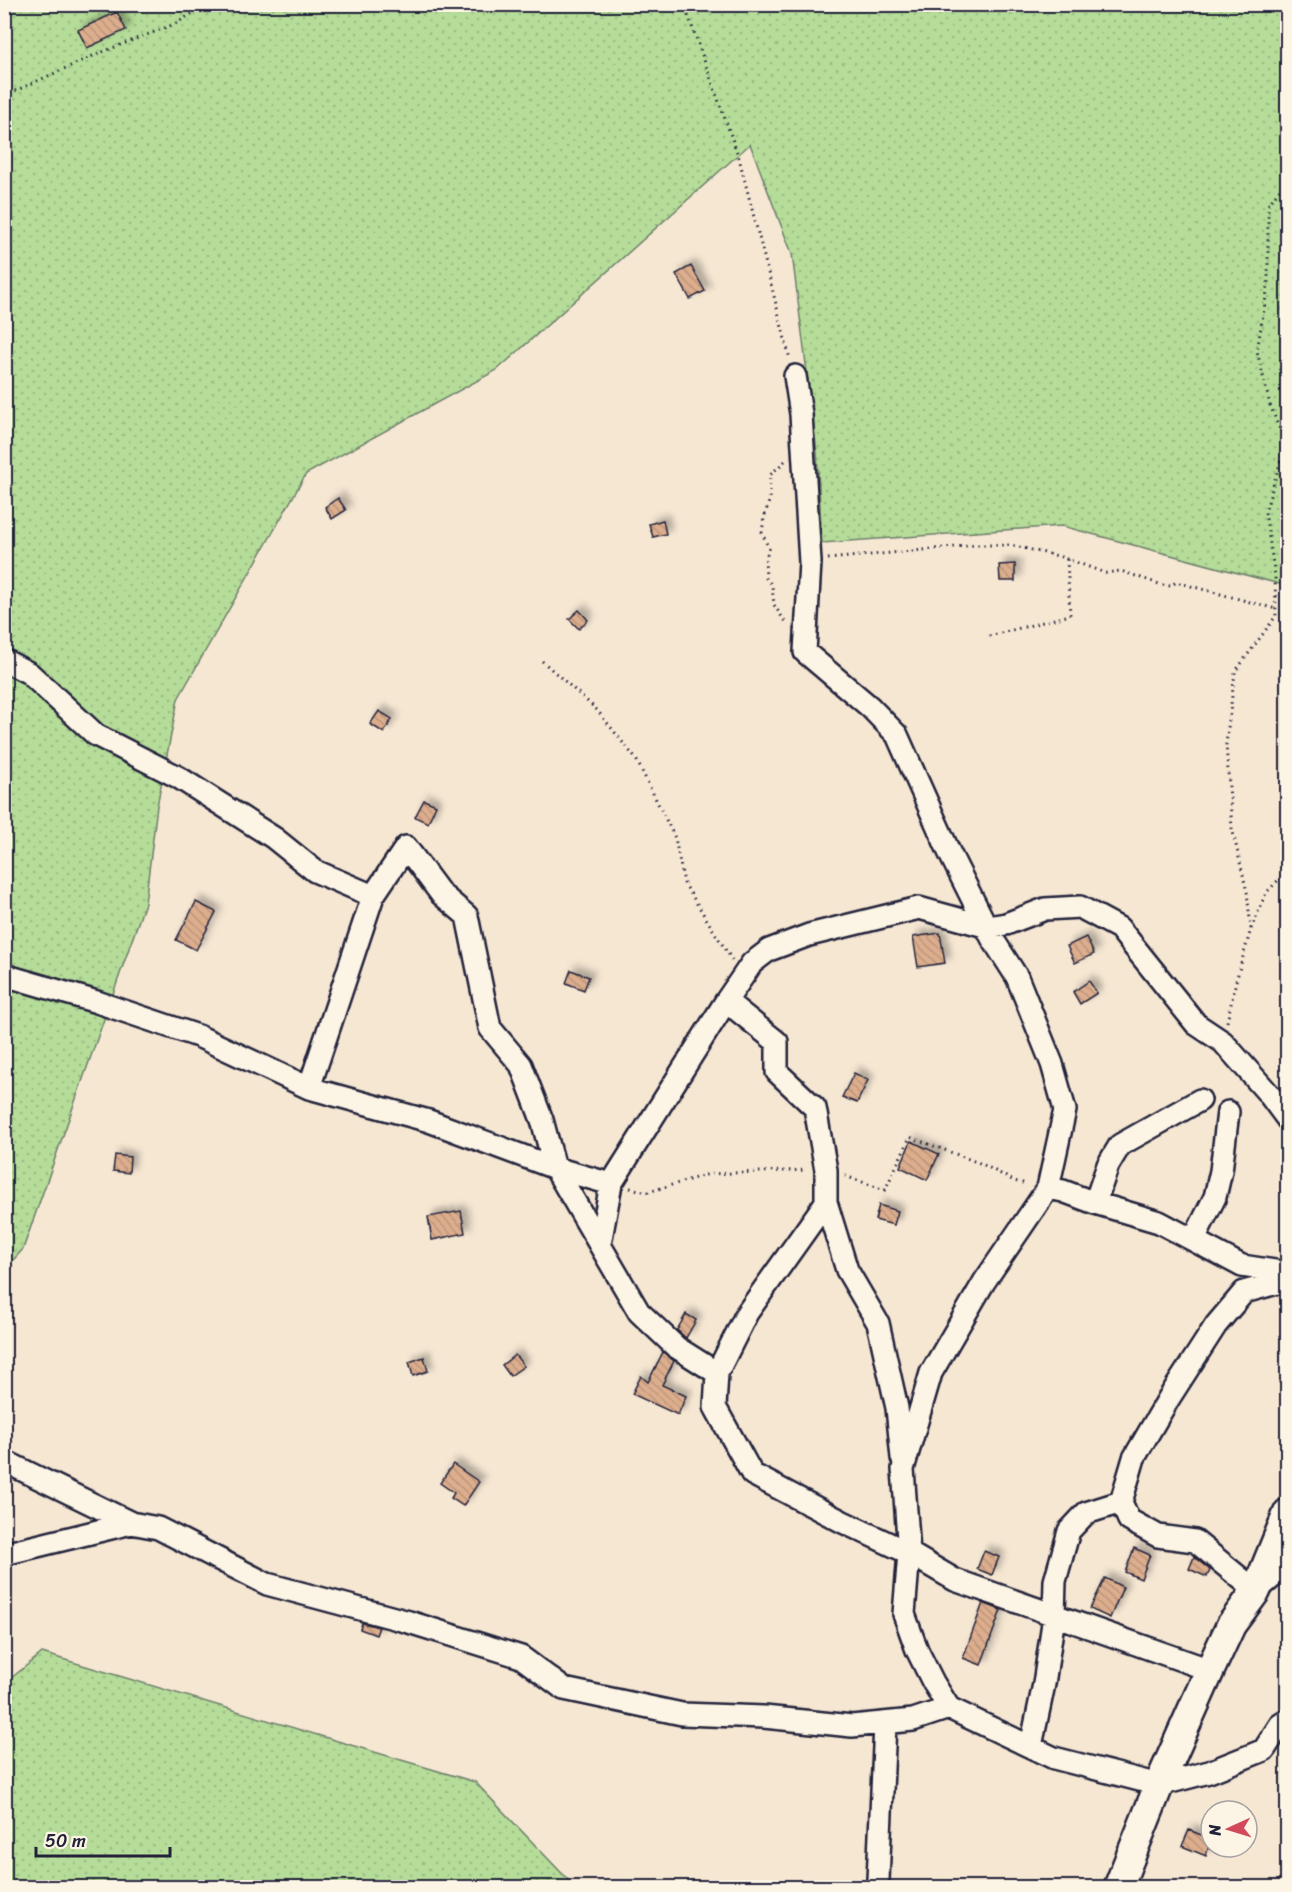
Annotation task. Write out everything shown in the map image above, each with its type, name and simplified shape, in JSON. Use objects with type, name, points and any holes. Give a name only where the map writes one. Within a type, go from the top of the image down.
[{"type":"street","points":[[795,376],[801,414],[810,555],[805,652],[870,707],[897,735],[950,854],[992,938],[1017,977],[1052,1064],[1065,1110],[1048,1188],[984,1282],[931,1373],[903,1469]]},
{"type":"street","points":[[4,660],[29,673],[96,735],[178,777],[274,838],[315,871],[373,896]]},
{"type":"street","points":[[309,1088],[373,896],[406,847],[441,894],[467,916],[490,1028],[521,1065],[542,1120],[555,1168],[639,1312],[676,1347],[717,1373]]},
{"type":"street","points":[[600,1244],[611,1184],[752,963],[769,950],[799,939],[919,908],[988,927],[1006,924],[1045,909],[1080,907],[1119,928],[1196,1024],[1223,1042],[1268,1093],[1287,1120]]},
{"type":"street","points":[[4,975],[97,1002],[198,1036],[309,1088],[429,1120],[555,1168],[611,1184]]},
{"type":"street","points":[[726,1001],[777,1042],[777,1072],[815,1108],[826,1170],[826,1202],[847,1270],[878,1323],[897,1407],[909,1553],[904,1614],[917,1650],[949,1708],[1054,1758],[1159,1785],[1209,1772],[1264,1750],[1280,1725],[1287,1720]]},
{"type":"street","points":[[1095,1203],[1108,1165],[1120,1145],[1200,1100]]},
{"type":"street","points":[[1194,1239],[1215,1197],[1221,1172],[1228,1112]]},
{"type":"street","points":[[1048,1188],[1159,1222],[1242,1266],[1287,1273]]},
{"type":"street","points":[[826,1202],[747,1313],[717,1373],[715,1407],[752,1474],[843,1522],[909,1553],[955,1580],[1210,1670]]},
{"type":"street","points":[[1256,1591],[1195,1541],[1158,1536],[1129,1520],[1121,1502],[1134,1458],[1216,1325],[1244,1292],[1287,1280]]},
{"type":"street","points":[[4,1461],[130,1523],[158,1528],[267,1584],[409,1622],[521,1657],[564,1689],[681,1714],[764,1717],[852,1726],[913,1720],[949,1708]]},
{"type":"street","points":[[1031,1746],[1044,1684],[1054,1616],[1055,1581],[1069,1531],[1086,1513],[1121,1502]]},
{"type":"street","points":[[1256,1591],[1287,1513]]},
{"type":"street","points":[[4,1554],[130,1523]]},
{"type":"street","points":[[1118,1887],[1159,1785],[1231,1624],[1256,1591],[1287,1564]]},
{"type":"street","points":[[878,1880],[885,1724]]},
{"type":"path","points":[[4,96],[97,54],[175,24],[208,4]]},
{"type":"path","points":[[684,4],[739,158],[795,376]]},
{"type":"path","points":[[1251,929],[1246,892],[1232,828],[1226,744],[1235,672],[1276,615],[1275,576],[1265,512],[1286,444],[1270,405],[1257,351],[1268,285],[1268,205],[1287,178]]},
{"type":"path","points":[[801,435],[784,461],[770,475],[770,498],[762,533],[769,549],[765,561],[766,578],[772,586],[774,605],[784,620],[789,622],[799,641],[806,642]]},
{"type":"path","points":[[810,555],[821,559],[975,545],[1010,545],[1067,559],[1106,573],[1121,571],[1162,585],[1171,586],[1176,582],[1276,609]]},
{"type":"path","points":[[989,636],[1070,615],[1067,559]]},
{"type":"path","points":[[1276,596],[1287,599]]},
{"type":"path","points":[[542,661],[597,710],[636,759],[675,838],[684,883],[743,977]]},
{"type":"path","points":[[1223,1042],[1236,981],[1251,929],[1266,893],[1287,870]]},
{"type":"green space","points":[[5,5],[1287,5],[1287,586],[1062,526],[822,543],[817,452],[792,254],[750,144],[497,370],[306,474],[178,699],[157,806],[145,903],[23,1249],[5,1269]]},
{"type":"green space","points":[[42,1653],[475,1782],[575,1887],[5,1887],[5,1683]]},
{"type":"building","points":[[117,12],[126,30],[87,48],[78,30]]},
{"type":"building","points":[[691,266],[705,291],[690,299],[676,274]]},
{"type":"building","points":[[338,498],[346,510],[332,519],[325,507]]},
{"type":"building","points":[[663,520],[666,534],[653,537],[649,524]]},
{"type":"building","points":[[1015,564],[1015,581],[1000,581],[999,565]]},
{"type":"building","points":[[579,610],[588,620],[579,629],[569,619]]},
{"type":"building","points":[[379,711],[392,719],[384,733],[370,724]]},
{"type":"building","points":[[424,800],[436,805],[428,823],[415,817]]},
{"type":"building","points":[[196,902],[216,912],[196,950],[176,940]]},
{"type":"building","points":[[940,933],[945,963],[918,967],[913,937]]},
{"type":"building","points":[[1086,937],[1094,954],[1075,963],[1067,946]]},
{"type":"building","points":[[571,970],[589,977],[584,990],[566,983]]},
{"type":"building","points":[[1089,981],[1097,993],[1080,1004],[1073,992]]},
{"type":"building","points":[[854,1073],[868,1080],[857,1103],[842,1097]]},
{"type":"building","points":[[911,1141],[939,1154],[927,1180],[900,1167]]},
{"type":"building","points":[[115,1155],[130,1157],[129,1173],[113,1171]]},
{"type":"building","points":[[879,1205],[898,1211],[894,1225],[875,1220]]},
{"type":"building","points":[[461,1211],[465,1233],[432,1240],[428,1217]]},
{"type":"building","points":[[686,1314],[696,1320],[686,1338],[677,1330]]},
{"type":"building","points":[[663,1352],[674,1361],[662,1385],[686,1396],[678,1415],[632,1394],[641,1376],[648,1382]]},
{"type":"building","points":[[515,1355],[524,1366],[510,1376],[502,1365]]},
{"type":"building","points":[[424,1357],[428,1371],[413,1376],[409,1362]]},
{"type":"building","points":[[453,1464],[479,1482],[463,1506],[451,1498],[454,1493],[440,1483]]},
{"type":"building","points":[[1134,1548],[1150,1555],[1141,1579],[1125,1572]]},
{"type":"building","points":[[984,1551],[999,1557],[992,1575],[977,1569]]},
{"type":"building","points":[[1194,1557],[1210,1570],[1207,1577],[1189,1569]]},
{"type":"building","points":[[1105,1578],[1123,1587],[1110,1618],[1090,1609]]},
{"type":"building","points":[[983,1603],[1001,1610],[981,1665],[963,1658]]},
{"type":"building","points":[[362,1623],[379,1627],[376,1635],[360,1629]]},
{"type":"building","points":[[1189,1830],[1199,1834],[1199,1853],[1182,1846]]},
{"type":"waterway","points":[[4,11],[24,4]]}]
